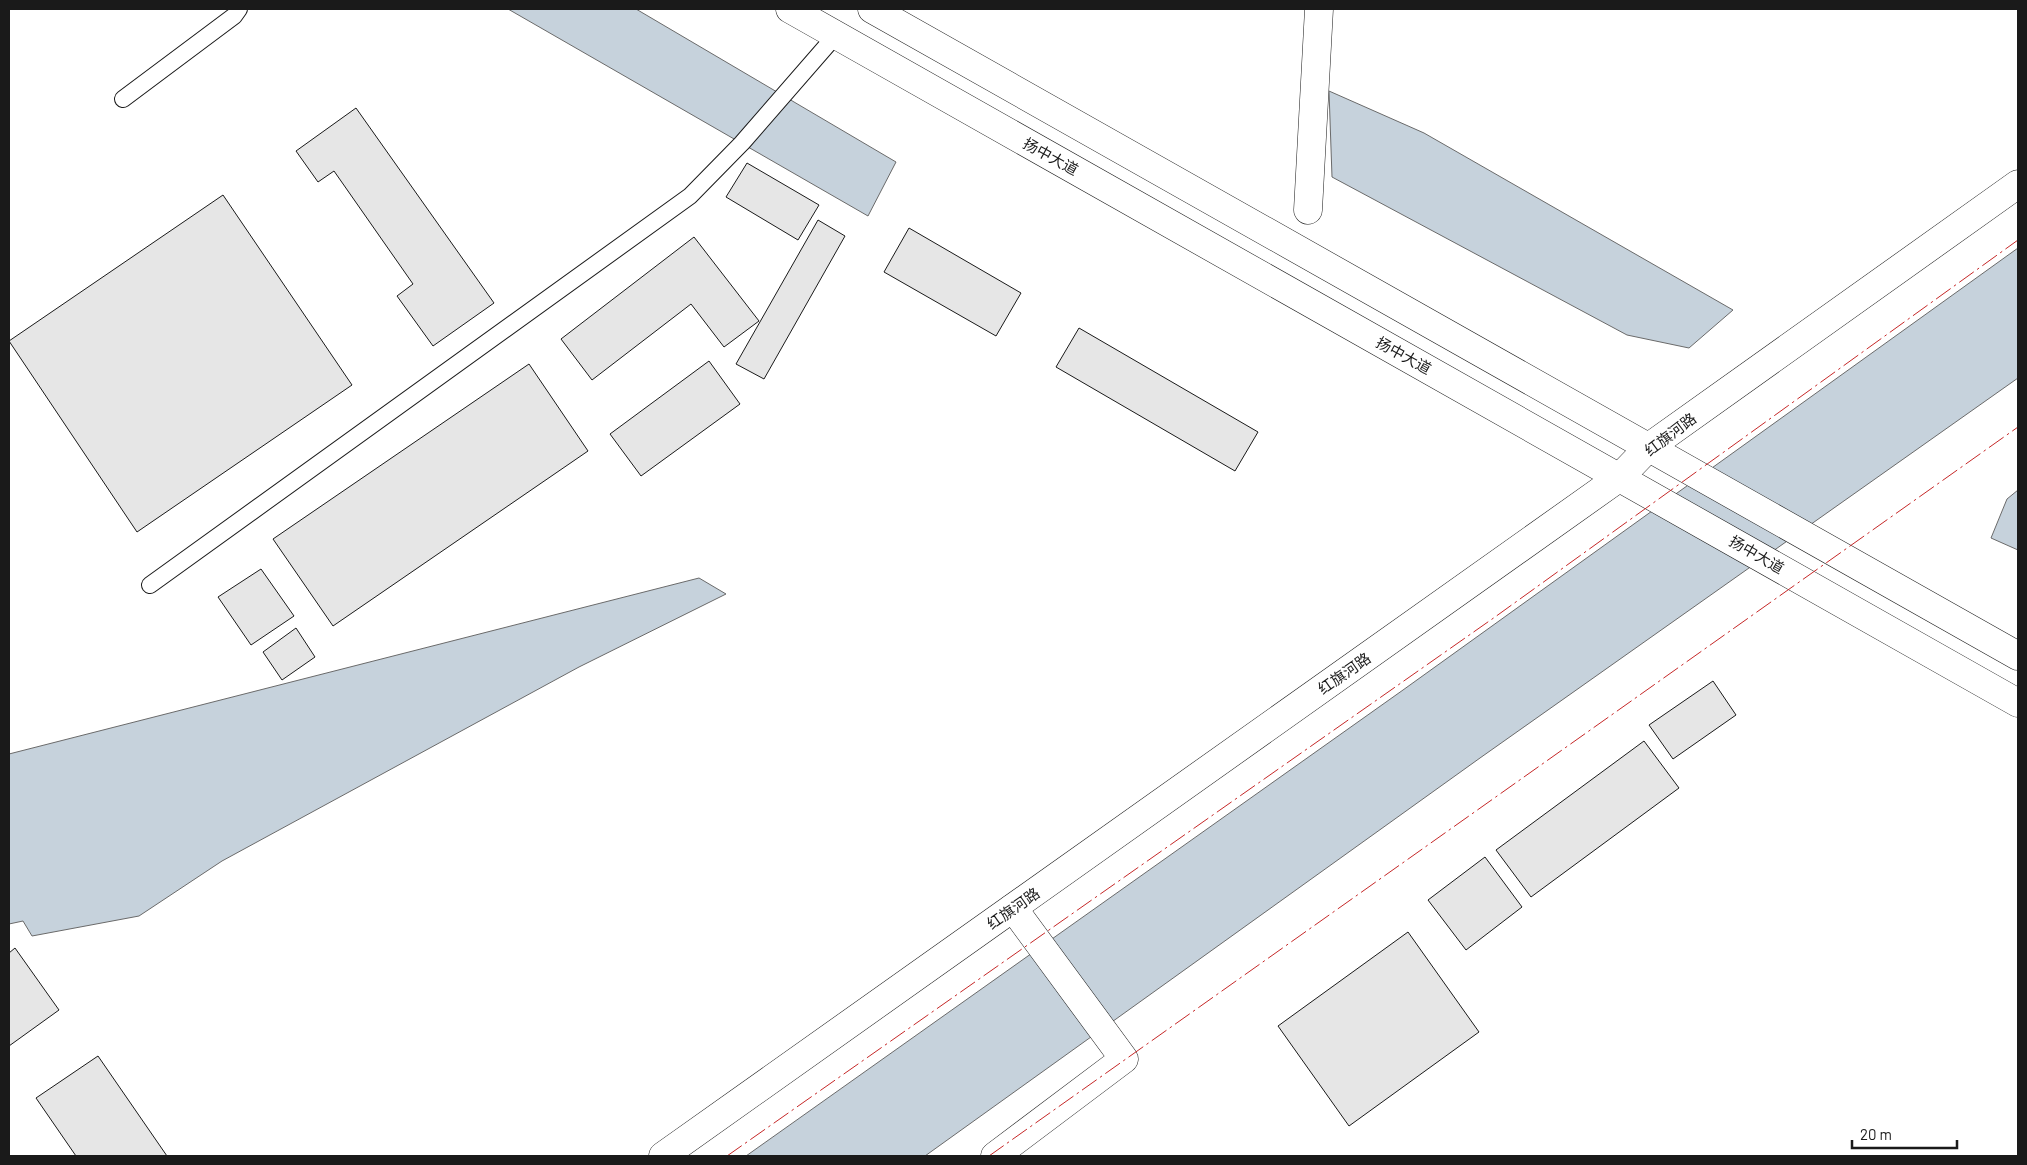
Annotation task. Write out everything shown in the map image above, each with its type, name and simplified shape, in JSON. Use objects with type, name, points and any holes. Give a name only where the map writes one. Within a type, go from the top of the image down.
[{"type":"main road","name":"扬中大道","points":[[790,9],[2018,703]]},
{"type":"main road","points":[[872,9],[2018,656]]},
{"type":"main road","points":[[1308,210],[1319,9]]},
{"type":"main road","name":"红旗河路","points":[[664,1156],[1620,477],[1649,447],[2018,184]]},
{"type":"main road","points":[[994,1156],[1124,1058],[1013,908]]},
{"type":"lane","points":[[123,99],[234,16],[239,9]]},
{"type":"lane","points":[[150,585],[690,196],[742,143],[836,35]]},
{"type":"shaded area","points":[[508,9],[636,9],[896,162],[868,216]]},
{"type":"shaded area","points":[[1329,91],[1424,133],[1733,310],[1689,348],[1627,335],[1332,177]]},
{"type":"shaded area","points":[[2018,248],[2018,378],[1480,758],[925,1156],[746,1156],[1403,690]]},
{"type":"shaded area","points":[[2018,490],[2018,550],[1991,538],[2007,499]]},
{"type":"shaded area","points":[[699,578],[726,594],[579,667],[222,861],[139,916],[32,936],[23,921],[9,924],[9,754]]},
{"type":"building","points":[[356,108],[494,303],[433,346],[397,296],[413,284],[334,171],[318,182],[296,151]]},
{"type":"building","points":[[747,163],[819,205],[798,240],[726,197]]},
{"type":"building","points":[[223,195],[352,385],[137,532],[9,341]]},
{"type":"building","points":[[818,220],[845,236],[764,379],[736,364]]},
{"type":"building","points":[[909,228],[1021,293],[996,336],[884,272]]},
{"type":"building","points":[[694,237],[759,321],[724,347],[691,304],[592,380],[561,339]]},
{"type":"building","points":[[1079,328],[1258,432],[1235,471],[1056,367]]},
{"type":"building","points":[[709,361],[740,404],[641,476],[610,434]]},
{"type":"building","points":[[529,364],[588,451],[333,626],[273,539]]},
{"type":"building","points":[[261,569],[294,616],[251,645],[218,597]]},
{"type":"building","points":[[296,628],[315,657],[282,680],[263,652]]},
{"type":"building","points":[[1713,681],[1736,715],[1673,759],[1649,725]]},
{"type":"building","points":[[1644,741],[1679,788],[1531,897],[1496,850]]},
{"type":"building","points":[[1485,857],[1522,907],[1466,950],[1428,900]]},
{"type":"building","points":[[1408,932],[1479,1032],[1349,1126],[1278,1026]]},
{"type":"building","points":[[15,948],[59,1010],[9,1046],[9,953]]},
{"type":"building","points":[[98,1056],[167,1156],[76,1156],[36,1098]]},
{"type":"power","points":[[727,1156],[1495,617],[2018,240]]},
{"type":"power","points":[[989,1156],[2018,427]]}]
